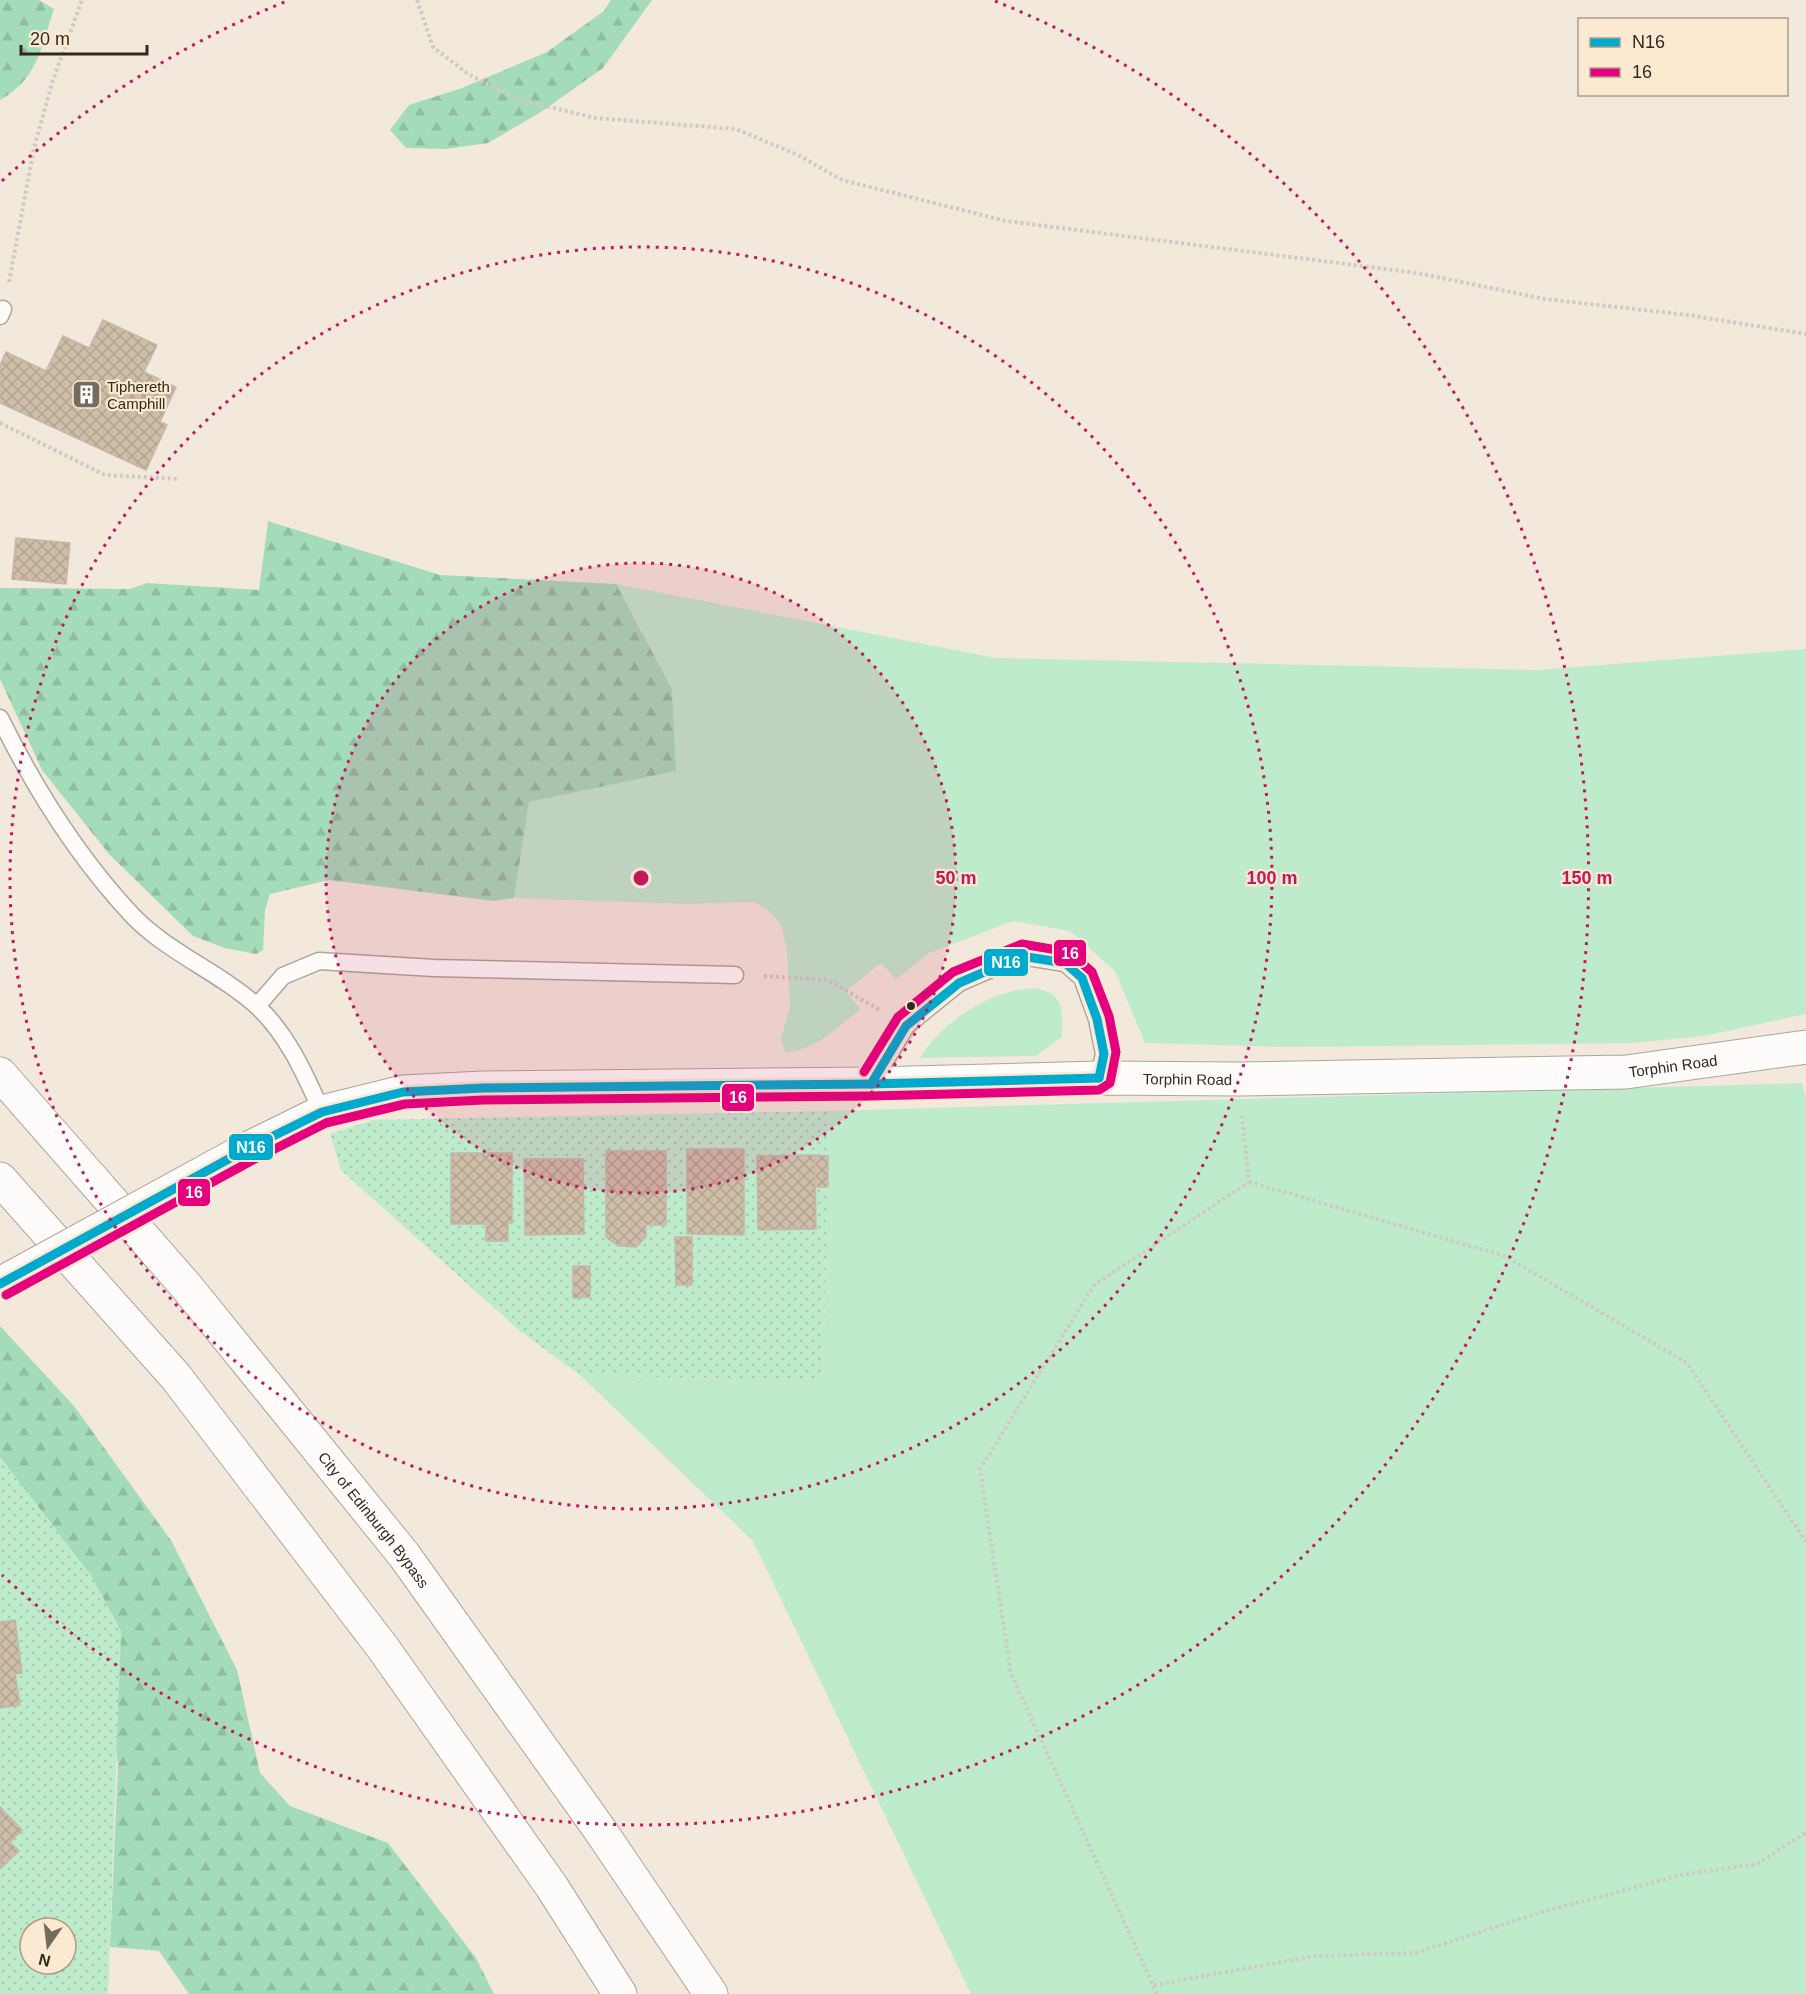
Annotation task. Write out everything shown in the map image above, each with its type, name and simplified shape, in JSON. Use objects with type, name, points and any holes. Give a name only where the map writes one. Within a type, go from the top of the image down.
[{"type":"main road","name":"Torphin Road","points":[[0,1284],[245,1150],[322,1112],[414,1091],[1098,1078],[1239,1079],[1626,1072],[1806,1047]]},
{"type":"main road","name":"City of Edinburgh Bypass","points":[[0,1074],[186,1287],[404,1555],[600,1830],[711,1994]]},
{"type":"main road","points":[[0,1179],[176,1377],[383,1648],[552,1887],[620,1994]]},
{"type":"lane","points":[[0,718],[22,763],[52,809],[132,915],[257,1006],[278,1027],[322,1112]]},
{"type":"lane","points":[[870,1084],[906,1026],[959,983],[1021,956],[1065,963],[1082,978],[1097,1019],[1104,1054],[1098,1078]]},
{"type":"lane","points":[[257,1006],[283,976],[319,961],[434,968],[735,975]]},
{"type":"path","points":[[2,312],[34,148],[52,83],[82,0]]},
{"type":"path","points":[[417,0],[433,47],[468,74],[517,99],[595,118],[736,129],[798,155],[842,180],[1006,221],[1417,273],[1545,299],[1688,315],[1806,334]]},
{"type":"path","points":[[0,423],[105,475],[179,479]]},
{"type":"path","points":[[735,975],[828,980],[906,1026]]},
{"type":"path","points":[[1239,1079],[1249,1182]]},
{"type":"path","points":[[1157,1994],[1011,1674],[980,1469],[1094,1285],[1249,1182],[1505,1256],[1687,1363],[1806,1542]]},
{"type":"path","points":[[1154,1985],[1315,1956],[1415,1953],[1539,1913],[1685,1874],[1757,1864],[1806,1832]]},
{"type":"green space","points":[[0,0],[39,0],[54,9],[41,49],[30,72],[13,92],[0,100]]},
{"type":"green space","points":[[611,0],[652,0],[603,68],[541,112],[488,143],[446,149],[406,148],[390,130],[409,105],[462,88],[547,52],[604,11]]},
{"type":"green space","points":[[268,521],[440,575],[616,584],[672,689],[676,771],[529,802],[514,898],[494,901],[329,880],[270,894],[265,910],[263,950],[256,954],[225,948],[193,936],[109,854],[42,770],[0,679],[0,588],[130,589],[147,583],[259,590]]},
{"type":"green space","points":[[616,584],[996,658],[1538,670],[1806,649],[1806,1014],[1704,1036],[1633,1043],[1287,1047],[1145,1043],[1115,971],[1070,931],[1013,921],[929,953],[896,979],[881,963],[846,991],[860,1009],[816,1043],[796,1051],[785,1052],[781,1039],[790,1007],[787,951],[781,924],[768,910],[754,902],[686,904],[514,898],[529,802],[676,771],[672,689]]},
{"type":"green space","points":[[1032,988],[1043,990],[1056,998],[1062,1018],[1062,1037],[1036,1056],[920,1058],[941,1032],[968,1011],[999,995]]},
{"type":"green space","points":[[1802,1083],[1806,1099],[1806,1994],[971,1994],[753,1541],[581,1376],[823,1379],[829,1111]]},
{"type":"green space","points":[[829,1111],[823,1379],[581,1376],[520,1331],[341,1170],[330,1134],[373,1120]]},
{"type":"green space","points":[[0,1326],[74,1406],[172,1542],[237,1670],[260,1773],[290,1806],[388,1843],[476,1958],[494,1994],[189,1994],[159,1951],[110,1947],[118,1764],[92,1577],[0,1457]]},
{"type":"green space","points":[[0,1457],[92,1577],[121,1631],[108,1994],[0,1994]]},
{"type":"building","name":"Tiphereth Camphill","points":[[103,320],[157,345],[144,372],[176,387],[160,422],[167,425],[146,470],[0,403],[0,365],[6,352],[46,371],[63,336],[89,348]]},
{"type":"building","points":[[16,538],[70,543],[66,584],[12,579]]},
{"type":"building","points":[[687,1149],[744,1149],[744,1235],[687,1234]]},
{"type":"building","points":[[606,1151],[666,1151],[666,1225],[646,1225],[646,1237],[636,1247],[618,1246],[606,1237]]},
{"type":"building","points":[[451,1153],[512,1153],[512,1223],[508,1223],[508,1241],[486,1241],[486,1224],[451,1224]]},
{"type":"building","points":[[815,1155],[816,1229],[758,1230],[757,1156]]},
{"type":"building","points":[[815,1155],[828,1156],[828,1187],[815,1187]]},
{"type":"building","points":[[524,1159],[583,1159],[584,1234],[525,1235]]},
{"type":"building","points":[[675,1237],[692,1237],[692,1285],[676,1285]]},
{"type":"building","points":[[573,1266],[590,1266],[590,1297],[573,1298]]},
{"type":"building","points":[[15,1620],[22,1673],[15,1674],[20,1705],[0,1708],[0,1622]]},
{"type":"building","points":[[0,1807],[22,1830],[10,1842],[19,1851],[0,1869]]},
{"type":"transit line","name":"16","points":[[6,1295],[251,1161],[326,1123],[405,1104],[483,1100],[871,1096],[1099,1090],[1110,1083],[1116,1052],[1109,1016],[1092,972],[1069,952],[1022,944],[953,972],[898,1017],[864,1072]]},
{"type":"transit line","name":"N16","points":[[871,1084],[906,1026],[959,983],[1021,956],[1065,963],[1082,978],[1097,1019],[1104,1054],[1099,1078]]},
{"type":"transit line","name":"N16","points":[[0,1284],[245,1150],[322,1112],[403,1092],[483,1088],[871,1084],[1099,1078]]},
{"type":"place","name":"Tiphereth Camphill","points":[[86,395]]}]
